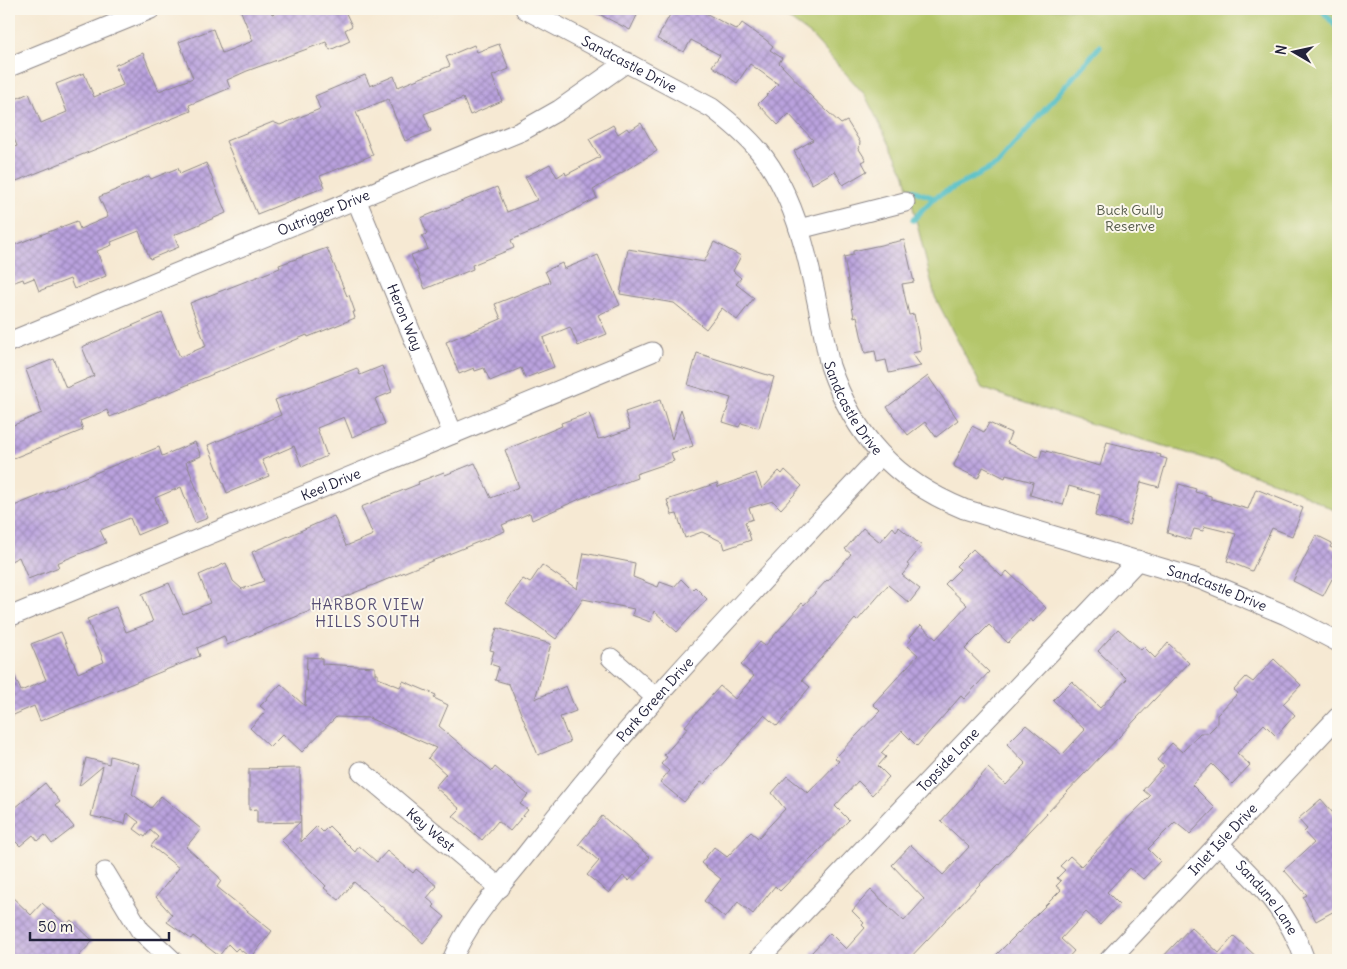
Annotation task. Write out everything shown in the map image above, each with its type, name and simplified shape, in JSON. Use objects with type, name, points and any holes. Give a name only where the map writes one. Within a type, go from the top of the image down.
[{"type":"street","points":[[9,67],[150,9]]},
{"type":"street","name":"Sandcastle Drive","points":[[525,9],[712,108],[738,128],[760,152],[778,179],[799,229],[830,366],[837,388],[866,438],[881,455],[914,484],[964,509],[1138,560],[1244,596],[1338,642]]},
{"type":"street","name":"Outrigger Drive","points":[[9,342],[522,131],[559,110],[627,62]]},
{"type":"street","name":"Heron Way","points":[[356,199],[453,434]]},
{"type":"street","points":[[799,229],[905,202]]},
{"type":"street","name":"Keel Drive","points":[[9,617],[652,352]]},
{"type":"street","name":"Park Green Drive","points":[[452,960],[470,927],[500,888],[552,821],[655,698],[881,455]]},
{"type":"street","name":"Topside Lane","points":[[758,960],[1138,560]]},
{"type":"street","points":[[611,658],[655,698]]},
{"type":"street","name":"Inlet Isle Drive","points":[[1109,960],[1338,718]]},
{"type":"street","name":"Key West","points":[[361,771],[500,888]]},
{"type":"street","name":"Sandune Lane","points":[[1218,844],[1268,892],[1286,917],[1305,960]]},
{"type":"street","points":[[105,872],[140,930],[172,960]]},
{"type":"green space","name":"Buck Gully Reserve","points":[[775,9],[1338,9],[1338,512],[1287,487],[1243,471],[982,388],[935,297],[905,175],[865,95],[812,36]]},
{"type":"building","points":[[240,9],[270,9],[272,14],[285,9],[344,9],[352,26],[345,30],[350,41],[330,50],[326,42],[247,71],[227,80],[230,88],[189,105],[191,111],[14,182],[9,169],[9,149],[17,146],[9,126],[9,102],[29,93],[41,123],[67,112],[56,84],[84,73],[94,97],[123,85],[115,65],[143,53],[159,91],[193,78],[179,42],[213,29],[222,53],[253,41]]},
{"type":"building","points":[[589,9],[640,9],[630,30]]},
{"type":"building","points":[[673,9],[698,9],[737,30],[742,23],[766,40],[773,46],[770,50],[782,58],[779,63],[813,98],[841,124],[847,121],[860,142],[859,149],[866,160],[862,162],[867,171],[843,185],[835,171],[812,184],[794,151],[813,140],[789,114],[778,125],[758,104],[778,84],[750,64],[737,83],[712,66],[720,55],[691,40],[684,52],[657,39]]},
{"type":"building","points":[[499,44],[509,69],[492,76],[502,101],[470,115],[463,98],[424,114],[431,131],[405,141],[388,99],[356,112],[373,155],[320,176],[325,187],[257,214],[226,141],[273,122],[280,125],[320,109],[315,96],[365,75],[370,86],[394,76],[398,87],[450,66],[446,57],[474,45],[477,52]]},
{"type":"building","points":[[641,123],[657,151],[593,190],[597,198],[540,228],[511,240],[514,248],[472,265],[473,269],[425,289],[411,255],[428,249],[422,236],[427,234],[421,218],[497,187],[507,212],[537,200],[525,177],[550,164],[557,177],[565,172],[566,175],[600,157],[589,139],[613,125],[618,134],[627,128],[629,131]]},
{"type":"building","points":[[206,163],[226,213],[174,235],[179,247],[150,259],[139,231],[111,242],[112,245],[97,251],[106,276],[74,289],[70,279],[39,291],[34,278],[24,282],[23,279],[9,284],[9,247],[77,221],[80,229],[108,217],[99,197],[149,176],[151,179],[178,168],[180,174]]},
{"type":"building","points":[[904,240],[914,282],[902,284],[909,315],[914,314],[921,351],[912,353],[921,366],[889,373],[886,360],[877,362],[875,351],[865,353],[857,316],[854,317],[844,257],[853,255],[853,251]]},
{"type":"building","points":[[714,242],[741,256],[733,271],[741,278],[736,284],[754,298],[737,320],[722,308],[706,329],[674,303],[620,294],[628,249],[704,262]]},
{"type":"building","points":[[327,248],[347,296],[349,295],[355,312],[353,312],[355,318],[308,337],[307,335],[110,417],[107,410],[80,421],[83,430],[9,460],[9,427],[42,413],[26,370],[54,359],[66,388],[94,376],[82,347],[162,313],[180,357],[206,346],[190,303],[280,268],[279,265]]},
{"type":"building","points":[[598,255],[620,305],[598,315],[607,334],[578,346],[570,327],[543,338],[554,367],[525,378],[521,368],[490,381],[484,368],[475,371],[474,368],[459,374],[446,342],[501,319],[495,304],[550,282],[545,271],[562,263],[564,269]]},
{"type":"building","points":[[697,353],[774,377],[759,428],[741,423],[739,427],[723,422],[731,398],[688,385]]},
{"type":"building","points":[[382,366],[392,392],[375,399],[385,424],[352,437],[344,417],[317,428],[327,456],[302,467],[294,446],[262,460],[269,476],[227,493],[208,445],[281,415],[275,400],[357,368],[360,375]]},
{"type":"building","points":[[928,376],[958,420],[936,437],[925,422],[908,435],[887,407]]},
{"type":"building","points":[[660,400],[672,439],[681,409],[693,446],[671,453],[674,461],[636,474],[637,478],[582,498],[532,520],[530,513],[502,525],[505,531],[227,645],[224,636],[197,648],[200,656],[40,721],[34,706],[9,717],[9,663],[21,691],[46,680],[31,644],[61,632],[78,673],[104,662],[87,619],[116,607],[126,632],[153,622],[142,594],[169,583],[183,614],[210,603],[199,575],[226,563],[233,581],[242,589],[264,581],[252,552],[334,516],[346,546],[373,535],[361,507],[444,472],[445,475],[475,463],[491,498],[519,487],[505,450],[562,426],[561,423],[589,413],[598,439],[604,438],[630,429],[625,412]]},
{"type":"building","points":[[989,423],[1011,433],[1007,443],[1040,458],[1042,450],[1100,466],[1107,442],[1161,455],[1160,457],[1167,459],[1159,487],[1141,482],[1129,525],[1095,516],[1100,495],[1069,486],[1063,505],[1030,495],[1033,482],[1006,475],[1005,478],[983,467],[978,478],[955,467],[954,465],[972,426],[984,432]]},
{"type":"building","points":[[195,442],[201,456],[186,462],[208,518],[195,523],[181,487],[155,498],[165,523],[137,535],[130,518],[100,530],[106,543],[57,563],[59,567],[28,579],[19,557],[9,562],[9,508],[159,447],[162,456]]},
{"type":"building","points":[[785,470],[802,486],[781,509],[773,501],[749,508],[753,519],[745,522],[751,540],[725,549],[723,542],[702,532],[685,538],[677,514],[672,515],[667,500],[717,483],[718,487],[756,473],[762,489],[779,471],[782,474]]},
{"type":"building","points":[[1179,484],[1196,489],[1195,492],[1211,496],[1211,499],[1248,509],[1256,489],[1303,508],[1292,536],[1272,528],[1252,571],[1227,561],[1236,534],[1204,526],[1203,531],[1194,529],[1190,540],[1167,533]]},
{"type":"building","points":[[893,527],[896,531],[899,527],[922,546],[907,564],[910,566],[902,575],[920,589],[909,603],[888,585],[857,621],[855,619],[802,680],[810,687],[777,726],[764,715],[704,784],[701,782],[684,802],[660,782],[669,771],[661,764],[667,757],[664,755],[688,728],[685,726],[720,686],[735,699],[754,676],[741,665],[760,642],[765,646],[802,603],[804,605],[828,581],[851,554],[845,549],[863,528],[880,542]]},
{"type":"building","points":[[1316,535],[1332,543],[1330,547],[1338,551],[1338,582],[1332,579],[1323,596],[1293,581]]},
{"type":"building","points":[[973,549],[1002,577],[1007,571],[1046,608],[1033,622],[1031,619],[1008,643],[989,625],[965,649],[989,672],[964,699],[961,696],[917,746],[902,731],[881,753],[886,757],[878,766],[889,777],[872,795],[858,781],[835,806],[849,820],[780,891],[775,886],[753,914],[738,902],[725,918],[704,901],[721,879],[701,863],[714,847],[727,857],[751,832],[758,838],[785,809],[772,793],[787,776],[808,793],[839,761],[835,758],[880,711],[873,704],[918,655],[907,645],[912,639],[910,637],[921,625],[936,639],[967,605],[945,584],[960,569],[956,566]]},
{"type":"building","points":[[584,553],[635,563],[633,577],[658,587],[660,582],[674,587],[681,579],[692,590],[695,587],[707,599],[677,632],[654,611],[650,622],[632,615],[634,609],[583,599],[556,639],[506,603],[523,579],[530,583],[542,565],[577,589]]},
{"type":"building","points":[[497,628],[551,644],[535,699],[566,686],[576,711],[560,717],[570,742],[538,755],[509,684],[495,680],[499,667],[490,664],[494,651],[490,650]]},
{"type":"building","points":[[1118,629],[1141,650],[1144,647],[1155,658],[1168,643],[1189,663],[908,960],[818,960],[811,953],[830,933],[846,949],[865,928],[862,925],[864,923],[852,911],[871,890],[904,921],[924,899],[892,865],[911,845],[943,875],[969,847],[941,821],[988,768],[1006,785],[1026,764],[1007,744],[1026,725],[1062,755],[1085,730],[1053,700],[1072,681],[1100,708],[1127,679],[1098,651]]},
{"type":"building","points":[[307,657],[322,658],[322,664],[375,667],[375,674],[378,674],[378,678],[400,687],[403,681],[436,695],[434,698],[448,705],[439,726],[492,771],[495,767],[528,795],[520,804],[528,810],[510,831],[498,821],[482,840],[453,816],[460,809],[435,787],[446,774],[428,758],[436,748],[369,718],[336,717],[302,752],[283,734],[270,747],[250,728],[266,711],[260,706],[281,684],[305,706]]},
{"type":"building","points":[[1274,659],[1301,685],[1283,704],[1295,715],[1276,736],[1264,724],[1237,753],[1250,765],[1232,784],[1212,764],[1192,785],[1215,808],[1190,834],[1175,822],[1148,849],[1160,861],[1143,879],[1130,868],[1107,892],[1119,904],[1100,925],[1086,912],[1061,939],[1074,951],[1066,960],[991,960],[1061,890],[1056,886],[1061,881],[1057,878],[1065,870],[1060,866],[1070,856],[1081,866],[1150,796],[1143,790],[1164,766],[1157,760],[1172,743],[1182,752],[1200,733],[1208,733],[1217,724],[1217,715],[1238,693],[1234,690],[1246,677],[1253,682]]},
{"type":"building","points":[[110,756],[139,764],[132,794],[151,808],[161,796],[201,829],[186,847],[219,877],[221,881],[217,887],[272,931],[251,958],[238,948],[235,951],[228,944],[219,956],[193,936],[191,939],[167,922],[172,915],[156,897],[179,868],[151,846],[158,837],[150,830],[145,837],[134,829],[139,822],[127,813],[125,824],[91,816],[103,766],[79,786],[86,758],[109,764]]},
{"type":"building","points":[[300,768],[301,842],[317,826],[323,832],[329,826],[355,852],[359,846],[377,862],[387,851],[413,873],[416,869],[437,886],[427,898],[435,905],[433,907],[445,917],[423,943],[354,882],[339,900],[324,888],[326,886],[281,840],[300,822],[257,823],[257,809],[249,810],[249,769]]},
{"type":"building","points":[[45,783],[60,802],[56,805],[74,827],[52,844],[45,835],[38,841],[33,835],[20,846],[15,841],[9,845],[9,813]]},
{"type":"building","points":[[1321,799],[1338,819],[1338,909],[1316,921],[1303,897],[1307,895],[1284,870],[1314,843],[1304,832],[1307,829],[1298,819]]},
{"type":"building","points":[[602,816],[650,857],[629,881],[623,876],[609,893],[587,875],[599,861],[579,844]]},
{"type":"building","points":[[9,894],[31,915],[42,903],[66,925],[71,920],[93,941],[75,960],[9,960]]},
{"type":"building","points":[[1191,927],[1219,953],[1234,936],[1260,960],[1160,960]]},
{"type":"waterway","points":[[1321,9],[1338,29]]},
{"type":"waterway","points":[[912,190],[934,198],[997,165],[1100,46]]},
{"type":"waterway","points":[[913,220],[934,198]]},
{"type":"district","name":"HARBOR VIEW HILLS SOUTH","points":[[368,614]]}]
